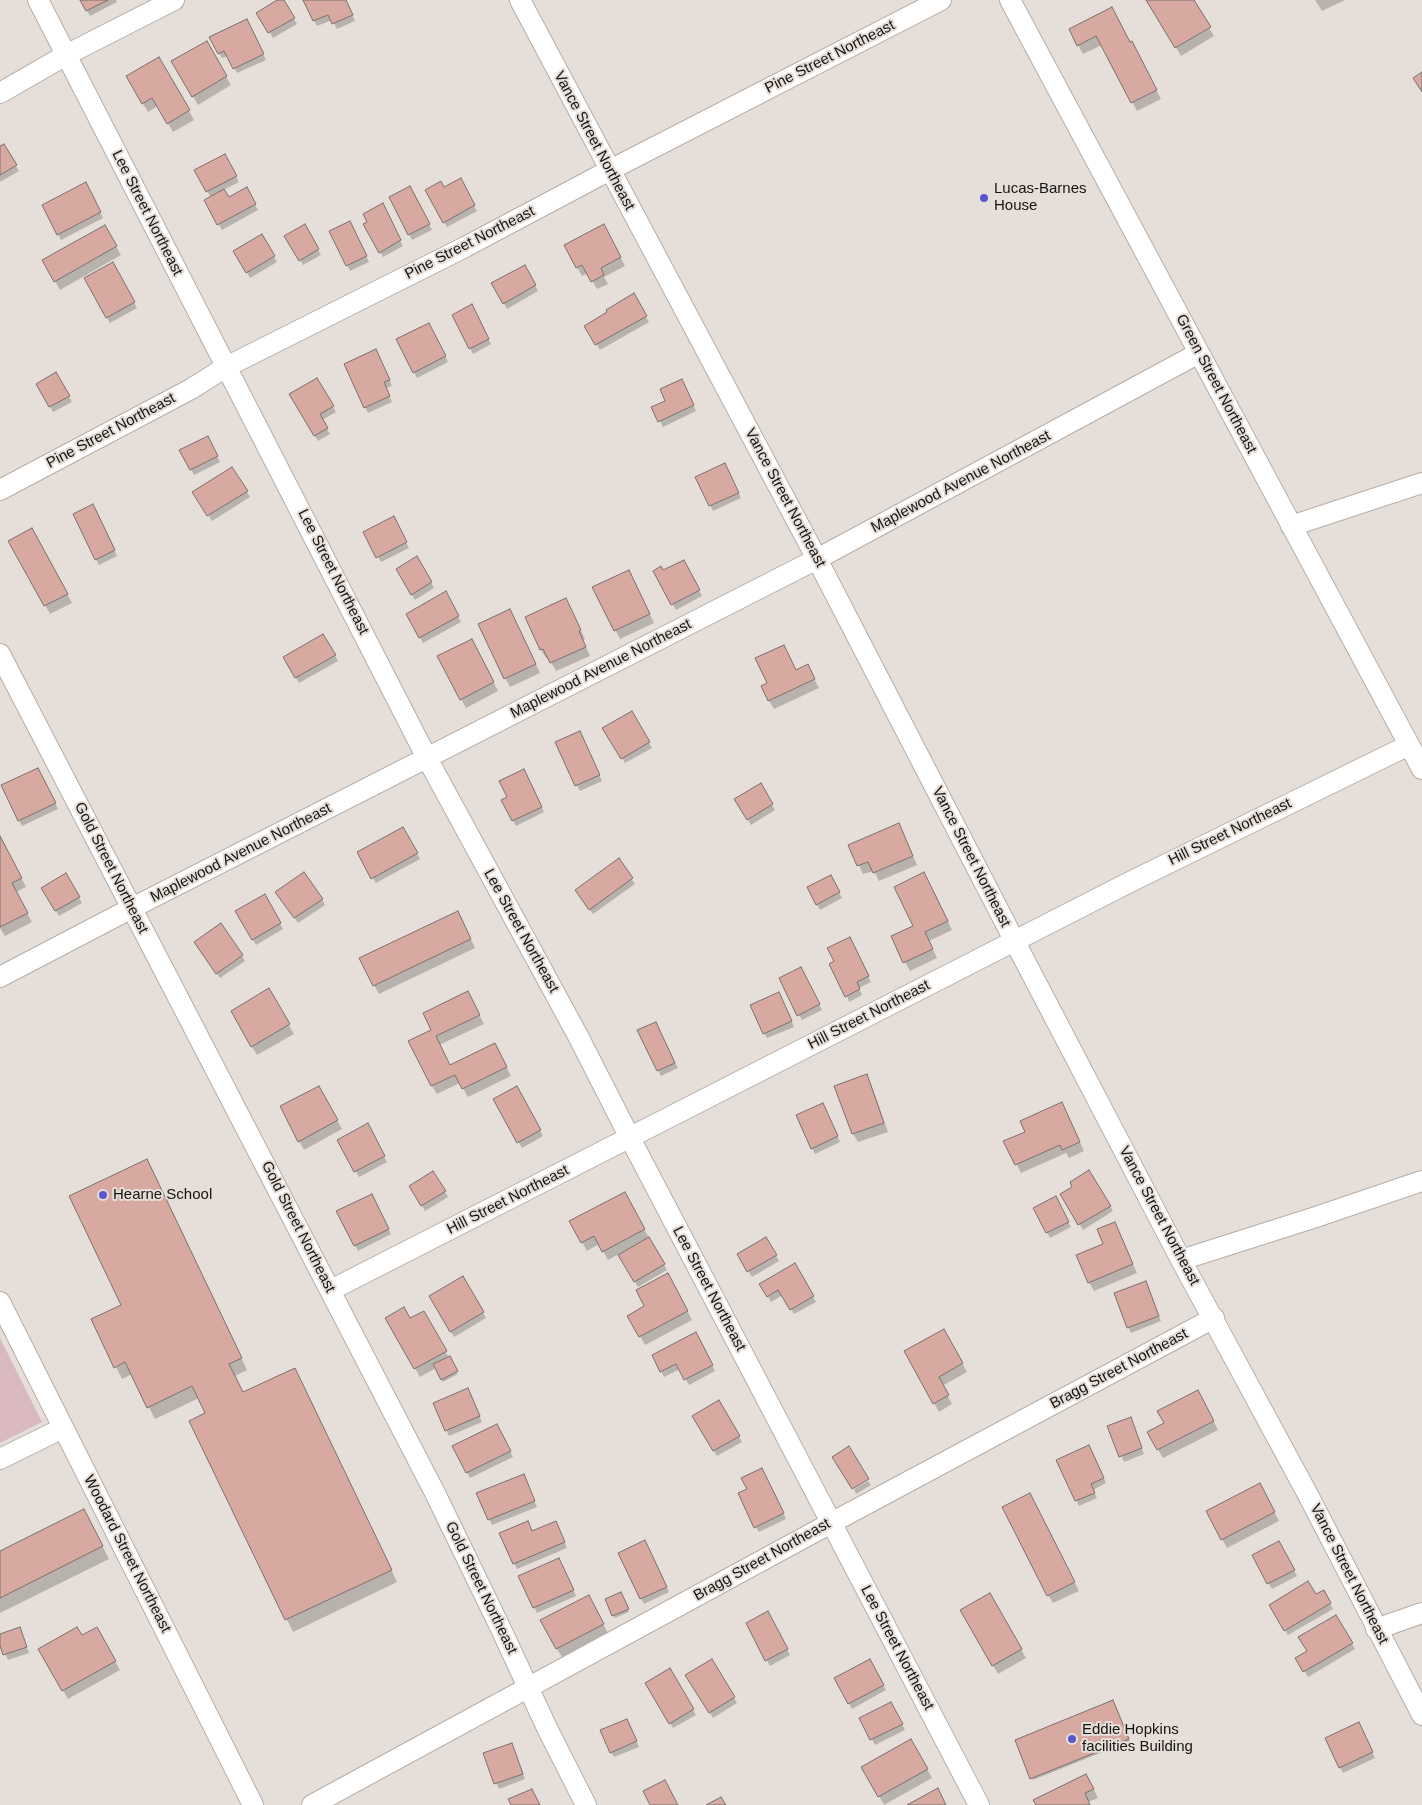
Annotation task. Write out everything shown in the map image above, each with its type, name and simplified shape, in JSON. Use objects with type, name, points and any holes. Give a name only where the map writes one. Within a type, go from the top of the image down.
[{"type":"street","name":"Lee Street Northeast","points":[[38,0],[427,758],[578,1036],[980,1805]]},
{"type":"street","points":[[0,93],[66,55],[174,0]]},
{"type":"street","name":"Vance Street Northeast","points":[[520,0],[817,559],[1181,1260],[1307,1493],[1422,1715]]},
{"type":"street","name":"Pine Street Northeast","points":[[0,490],[191,389],[226,367],[465,247],[610,170],[941,0]]},
{"type":"street","name":"Green Street Northeast","points":[[1010,0],[1422,769]]},
{"type":"street","name":"Maplewood Avenue Northeast","points":[[0,977],[817,559],[1199,353]]},
{"type":"street","points":[[1292,526],[1422,483]]},
{"type":"street","name":"Gold Street Northeast","points":[[0,654],[434,1492],[586,1805]]},
{"type":"street","name":"Hill Street Northeast","points":[[331,1290],[1128,882],[1409,745]]},
{"type":"street","points":[[1181,1260],[1422,1181]]},
{"type":"street","name":"Woodard Street Northeast","points":[[0,1302],[254,1805]]},
{"type":"street","name":"Bragg Street Northeast","points":[[312,1805],[831,1523],[1214,1318]]},
{"type":"street","points":[[0,1459],[63,1428]]},
{"type":"street","points":[[1376,1629],[1422,1613]]},
{"type":"shaded area","points":[[0,1338],[42,1422],[0,1443]]},
{"type":"building","points":[[80,0],[108,0],[86,11]]},
{"type":"building","points":[[277,0],[284,0],[295,18],[268,33],[256,13]]},
{"type":"building","points":[[303,0],[346,0],[353,15],[332,24],[328,15],[313,21]]},
{"type":"building","points":[[1146,0],[1194,0],[1211,27],[1175,48]]},
{"type":"building","points":[[1112,7],[1157,90],[1131,103],[1096,36],[1077,46],[1069,29]]},
{"type":"building","points":[[247,19],[264,54],[233,69],[224,51],[218,54],[209,37]]},
{"type":"building","points":[[207,41],[227,76],[192,97],[171,61]]},
{"type":"building","points":[[159,57],[190,110],[167,124],[152,98],[142,104],[126,76]]},
{"type":"building","points":[[1422,72],[1422,92],[1413,78]]},
{"type":"building","points":[[4,144],[17,165],[0,175],[0,146]]},
{"type":"building","points":[[225,154],[237,176],[206,192],[194,170]]},
{"type":"building","points":[[461,178],[475,205],[443,223],[425,190],[441,181],[444,187]]},
{"type":"building","points":[[86,182],[101,212],[57,235],[42,205]]},
{"type":"building","points":[[410,186],[430,224],[408,235],[389,197]]},
{"type":"building","points":[[247,187],[256,204],[217,225],[204,200],[224,189],[229,197]]},
{"type":"building","points":[[383,203],[401,240],[379,253],[363,224],[367,222],[363,214]]},
{"type":"building","points":[[350,221],[367,256],[346,266],[329,231]]},
{"type":"building","points":[[305,224],[319,249],[299,261],[284,236]]},
{"type":"building","points":[[604,224],[621,257],[601,268],[604,275],[591,282],[582,265],[576,268],[564,245]]},
{"type":"building","points":[[105,225],[117,246],[54,282],[42,260]]},
{"type":"building","points":[[262,234],[275,256],[246,273],[233,251]]},
{"type":"building","points":[[113,262],[135,302],[106,318],[84,278]]},
{"type":"building","points":[[525,265],[536,285],[503,304],[491,283]]},
{"type":"building","points":[[634,293],[647,316],[595,345],[584,326]]},
{"type":"building","points":[[472,304],[489,339],[469,349],[452,315]]},
{"type":"building","points":[[429,323],[446,356],[413,373],[396,339]]},
{"type":"building","points":[[376,349],[390,380],[384,382],[390,396],[364,408],[344,364]]},
{"type":"building","points":[[56,372],[70,396],[49,407],[36,384]]},
{"type":"building","points":[[317,378],[334,406],[320,414],[328,428],[314,436],[289,394]]},
{"type":"building","points":[[682,379],[694,405],[658,422],[651,407],[665,401],[660,389]]},
{"type":"building","points":[[208,436],[218,456],[190,470],[179,450]]},
{"type":"building","points":[[725,463],[739,493],[709,506],[695,477]]},
{"type":"building","points":[[232,467],[248,491],[207,516],[192,492]]},
{"type":"building","points":[[93,504],[115,550],[95,560],[73,514]]},
{"type":"building","points":[[394,516],[407,542],[376,558],[363,532]]},
{"type":"building","points":[[32,528],[68,594],[44,606],[8,541]]},
{"type":"building","points":[[417,556],[432,582],[411,595],[396,569]]},
{"type":"building","points":[[684,560],[700,590],[671,605],[653,571],[661,566],[663,570]]},
{"type":"building","points":[[629,570],[650,614],[614,631],[592,587]]},
{"type":"building","points":[[446,591],[459,616],[419,638],[406,614]]},
{"type":"building","points":[[566,598],[581,630],[579,631],[586,647],[550,663],[543,649],[540,650],[525,617]]},
{"type":"building","points":[[510,609],[536,664],[504,679],[478,624]]},
{"type":"building","points":[[323,634],[336,655],[295,678],[283,657]]},
{"type":"building","points":[[472,639],[494,682],[460,700],[437,656]]},
{"type":"building","points":[[784,645],[796,670],[808,664],[815,679],[768,701],[761,686],[767,683],[755,658]]},
{"type":"building","points":[[632,711],[650,742],[621,759],[602,728]]},
{"type":"building","points":[[580,731],[600,775],[575,786],[555,742]]},
{"type":"building","points":[[38,768],[56,803],[18,821],[1,785]]},
{"type":"building","points":[[524,769],[542,807],[512,821],[501,800],[507,797],[499,781]]},
{"type":"building","points":[[761,783],[773,804],[747,820],[734,799]]},
{"type":"building","points":[[899,823],[913,856],[873,873],[868,862],[857,866],[848,845]]},
{"type":"building","points":[[403,827],[418,853],[371,879],[357,852]]},
{"type":"building","points":[[0,836],[22,878],[12,883],[28,913],[0,927]]},
{"type":"building","points":[[619,858],[633,878],[589,910],[575,890]]},
{"type":"building","points":[[304,872],[323,899],[294,918],[275,892]]},
{"type":"building","points":[[924,872],[948,921],[925,932],[933,949],[903,963],[891,936],[913,926],[894,887]]},
{"type":"building","points":[[66,873],[80,897],[55,911],[41,888]]},
{"type":"building","points":[[831,875],[840,892],[816,905],[807,887]]},
{"type":"building","points":[[265,894],[281,923],[252,940],[235,911]]},
{"type":"building","points":[[458,911],[471,939],[373,986],[359,958]]},
{"type":"building","points":[[221,923],[243,955],[216,974],[194,942]]},
{"type":"building","points":[[850,937],[869,976],[857,982],[860,989],[845,997],[829,964],[834,961],[827,948]]},
{"type":"building","points":[[801,967],[820,1004],[797,1016],[779,978]]},
{"type":"building","points":[[269,988],[290,1024],[251,1047],[231,1011]]},
{"type":"building","points":[[468,991],[480,1015],[436,1036],[450,1065],[495,1043],[507,1067],[462,1089],[455,1075],[431,1086],[408,1041],[431,1030],[423,1013]]},
{"type":"building","points":[[779,992],[792,1021],[763,1034],[750,1005]]},
{"type":"building","points":[[656,1022],[675,1063],[657,1071],[637,1030]]},
{"type":"building","points":[[867,1074],[884,1123],[852,1134],[834,1086]]},
{"type":"building","points":[[319,1086],[338,1120],[298,1142],[280,1106]]},
{"type":"building","points":[[517,1086],[541,1130],[517,1143],[493,1099]]},
{"type":"building","points":[[1062,1102],[1080,1142],[1062,1150],[1060,1145],[1015,1165],[1003,1141],[1025,1132],[1020,1121]]},
{"type":"building","points":[[823,1103],[838,1136],[811,1149],[796,1115]]},
{"type":"building","points":[[368,1123],[385,1156],[354,1172],[337,1140]]},
{"type":"building","points":[[147,1159],[242,1358],[229,1364],[243,1392],[295,1368],[392,1570],[285,1620],[189,1421],[205,1413],[192,1386],[147,1408],[125,1362],[114,1368],[91,1319],[121,1305],[69,1196]]},
{"type":"building","points":[[1089,1170],[1111,1206],[1078,1225],[1060,1194],[1072,1187],[1070,1182]]},
{"type":"building","points":[[433,1171],[446,1191],[421,1206],[409,1186]]},
{"type":"building","points":[[625,1192],[645,1229],[602,1252],[594,1236],[581,1243],[569,1221]]},
{"type":"building","points":[[372,1194],[389,1229],[354,1246],[336,1211]]},
{"type":"building","points":[[1056,1196],[1069,1222],[1046,1233],[1033,1208]]},
{"type":"building","points":[[1115,1222],[1133,1264],[1088,1283],[1076,1255],[1103,1244],[1097,1229]]},
{"type":"building","points":[[649,1237],[665,1264],[634,1282],[618,1255]]},
{"type":"building","points":[[766,1237],[777,1255],[747,1272],[737,1254]]},
{"type":"building","points":[[795,1263],[814,1296],[790,1310],[778,1290],[767,1297],[759,1284]]},
{"type":"building","points":[[668,1273],[688,1311],[639,1337],[627,1316],[644,1306],[636,1290]]},
{"type":"building","points":[[463,1276],[484,1312],[450,1332],[429,1296]]},
{"type":"building","points":[[1146,1281],[1159,1316],[1127,1328],[1114,1293]]},
{"type":"building","points":[[404,1307],[410,1318],[424,1311],[447,1351],[414,1369],[385,1318]]},
{"type":"building","points":[[944,1329],[963,1363],[939,1377],[949,1395],[933,1404],[904,1351]]},
{"type":"building","points":[[696,1332],[713,1365],[684,1380],[676,1364],[660,1372],[652,1355]]},
{"type":"building","points":[[450,1356],[458,1371],[441,1380],[433,1364]]},
{"type":"building","points":[[468,1388],[480,1416],[445,1431],[433,1403]]},
{"type":"building","points":[[1198,1390],[1214,1421],[1157,1450],[1147,1432],[1164,1423],[1157,1411]]},
{"type":"building","points":[[719,1400],[740,1436],[713,1451],[692,1416]]},
{"type":"building","points":[[1131,1417],[1142,1448],[1119,1457],[1107,1426]]},
{"type":"building","points":[[497,1424],[511,1451],[466,1473],[452,1446]]},
{"type":"building","points":[[1089,1445],[1104,1478],[1091,1484],[1095,1493],[1075,1501],[1056,1460]]},
{"type":"building","points":[[849,1446],[869,1479],[852,1489],[832,1457]]},
{"type":"building","points":[[762,1468],[784,1513],[754,1528],[738,1493],[747,1489],[741,1478]]},
{"type":"building","points":[[524,1474],[535,1501],[488,1520],[476,1493]]},
{"type":"building","points":[[1260,1483],[1275,1512],[1221,1540],[1206,1511]]},
{"type":"building","points":[[1030,1493],[1075,1582],[1047,1596],[1002,1507]]},
{"type":"building","points":[[84,1509],[103,1546],[0,1598],[0,1551]]},
{"type":"building","points":[[528,1521],[532,1531],[556,1521],[565,1542],[513,1564],[499,1533]]},
{"type":"building","points":[[645,1540],[667,1587],[640,1599],[618,1553]]},
{"type":"building","points":[[1279,1541],[1295,1570],[1267,1584],[1252,1555]]},
{"type":"building","points":[[559,1558],[574,1590],[533,1608],[518,1576]]},
{"type":"building","points":[[1308,1581],[1316,1594],[1324,1590],[1331,1603],[1284,1631],[1269,1605]]},
{"type":"building","points":[[621,1592],[629,1609],[612,1616],[605,1599]]},
{"type":"building","points":[[990,1593],[1022,1649],[992,1666],[960,1610]]},
{"type":"building","points":[[589,1595],[604,1624],[556,1649],[540,1620]]},
{"type":"building","points":[[768,1611],[788,1649],[765,1661],[746,1623]]},
{"type":"building","points":[[1336,1615],[1353,1643],[1303,1672],[1295,1658],[1307,1651],[1298,1637]]},
{"type":"building","points":[[20,1627],[27,1647],[3,1655],[0,1646],[0,1634]]},
{"type":"building","points":[[77,1627],[82,1635],[97,1627],[116,1661],[62,1691],[38,1649]]},
{"type":"building","points":[[712,1659],[735,1697],[709,1713],[685,1675]]},
{"type":"building","points":[[870,1659],[884,1685],[848,1704],[834,1678]]},
{"type":"building","points":[[670,1668],[694,1709],[669,1724],[645,1683]]},
{"type":"building","name":"Eddie Hopkins facilities Building","points":[[1113,1700],[1129,1739],[1030,1779],[1015,1740]]},
{"type":"building","points":[[891,1702],[903,1724],[870,1740],[859,1718]]},
{"type":"building","points":[[627,1719],[637,1741],[610,1753],[600,1730]]},
{"type":"building","points":[[1359,1722],[1373,1752],[1339,1768],[1325,1738]]},
{"type":"building","points":[[911,1739],[928,1769],[878,1797],[861,1767]]},
{"type":"building","points":[[512,1743],[523,1774],[494,1784],[483,1753]]},
{"type":"building","points":[[1086,1774],[1094,1789],[1085,1793],[1090,1805],[1036,1805],[1033,1800]]},
{"type":"building","points":[[665,1780],[678,1805],[650,1805],[643,1791]]},
{"type":"building","points":[[938,1788],[946,1805],[907,1805]]},
{"type":"building","points":[[532,1789],[540,1805],[511,1805],[508,1799]]},
{"type":"building","points":[[721,1797],[726,1805],[706,1805]]},
{"type":"place","name":"Lucas-Barnes House","points":[[984,198]]},
{"type":"place","name":"Hearne School","points":[[103,1195]]},
{"type":"place","name":"Eddie Hopkins facilities Building","points":[[1072,1739]]}]
